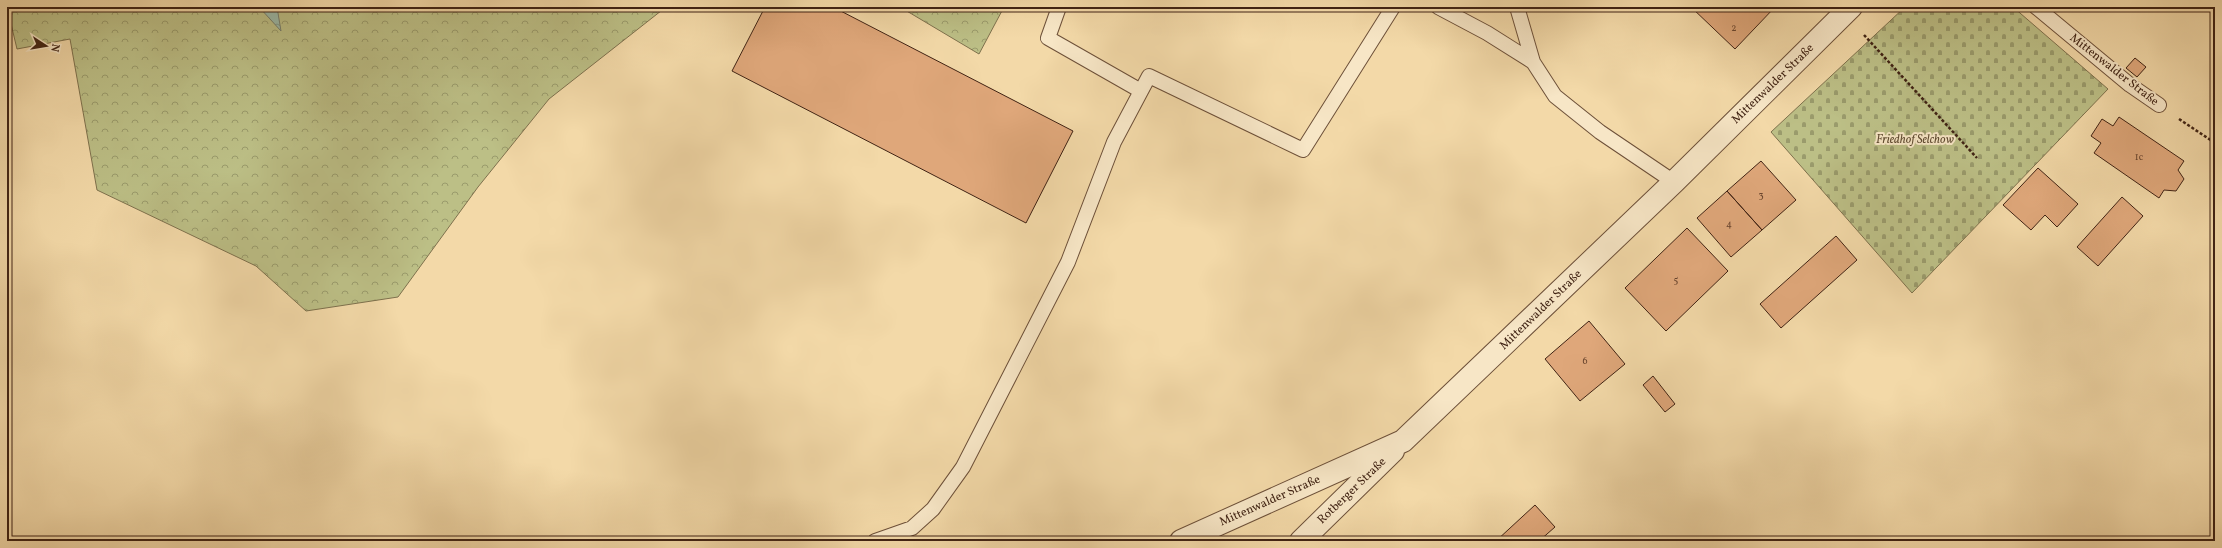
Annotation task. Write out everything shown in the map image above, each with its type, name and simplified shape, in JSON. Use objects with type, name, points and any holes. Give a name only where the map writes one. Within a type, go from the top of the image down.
[{"type":"street","name":"Mittenwalder Straße","points":[[1181,541],[1404,441],[1674,182],[1848,10]]},
{"type":"street","name":"Rotberger Straße","points":[[1301,541],[1404,441]]},
{"type":"lane","points":[[1059,7],[1048,38],[1142,90]]},
{"type":"lane","points":[[875,541],[912,528],[933,509],[963,467],[1068,262],[1114,142],[1149,76],[1303,150],[1394,7]]},
{"type":"lane","points":[[1438,7],[1487,33],[1533,62]]},
{"type":"lane","points":[[1517,7],[1533,62],[1555,96],[1600,132],[1674,182]]},
{"type":"lane","name":"Mittenwalder Straße","points":[[2036,7],[2130,86],[2159,106]]},
{"type":"path","points":[[1848,10],[1977,158]]},
{"type":"path","name":"Mittenwalder Straße","points":[[2159,106],[2215,143]]},
{"type":"green space","points":[[7,7],[666,7],[549,99],[478,187],[398,297],[306,311],[256,266],[97,190],[70,39],[17,49]]},
{"type":"green space","points":[[900,7],[1004,7],[979,54]]},
{"type":"green space","name":"Friedhof Selchow","points":[[1905,7],[2013,7],[2108,89],[1912,293],[1771,132]]},
{"type":"water","points":[[259,7],[277,7],[281,31]]},
{"type":"building","points":[[765,7],[833,7],[1073,131],[1026,223],[732,71]]},
{"type":"building","points":[[1691,7],[1775,7],[1735,49]]},
{"type":"building","points":[[2135,58],[2146,67],[2137,77],[2126,68]]},
{"type":"building","points":[[2119,117],[2184,161],[2178,170],[2184,179],[2176,191],[2164,190],[2159,198],[2094,153],[2101,143],[2091,136],[2102,119],[2113,126]]},
{"type":"building","points":[[1761,161],[1796,200],[1762,230],[1727,191]]},
{"type":"building","points":[[2038,168],[2078,204],[2057,227],[2045,215],[2031,230],[2003,205]]},
{"type":"building","points":[[1727,191],[1762,230],[1731,257],[1697,218]]},
{"type":"building","points":[[2122,197],[2143,216],[2098,266],[2077,247]]},
{"type":"building","points":[[1687,228],[1728,271],[1666,331],[1625,288]]},
{"type":"building","points":[[1836,236],[1857,260],[1781,328],[1760,304]]},
{"type":"building","points":[[1589,321],[1625,364],[1580,401],[1545,359]]},
{"type":"building","points":[[1653,376],[1675,404],[1665,412],[1643,385]]},
{"type":"building","points":[[1535,505],[1555,527],[1539,541],[1496,541]]},
{"type":"waterway","points":[[2212,541],[2215,537]]}]
